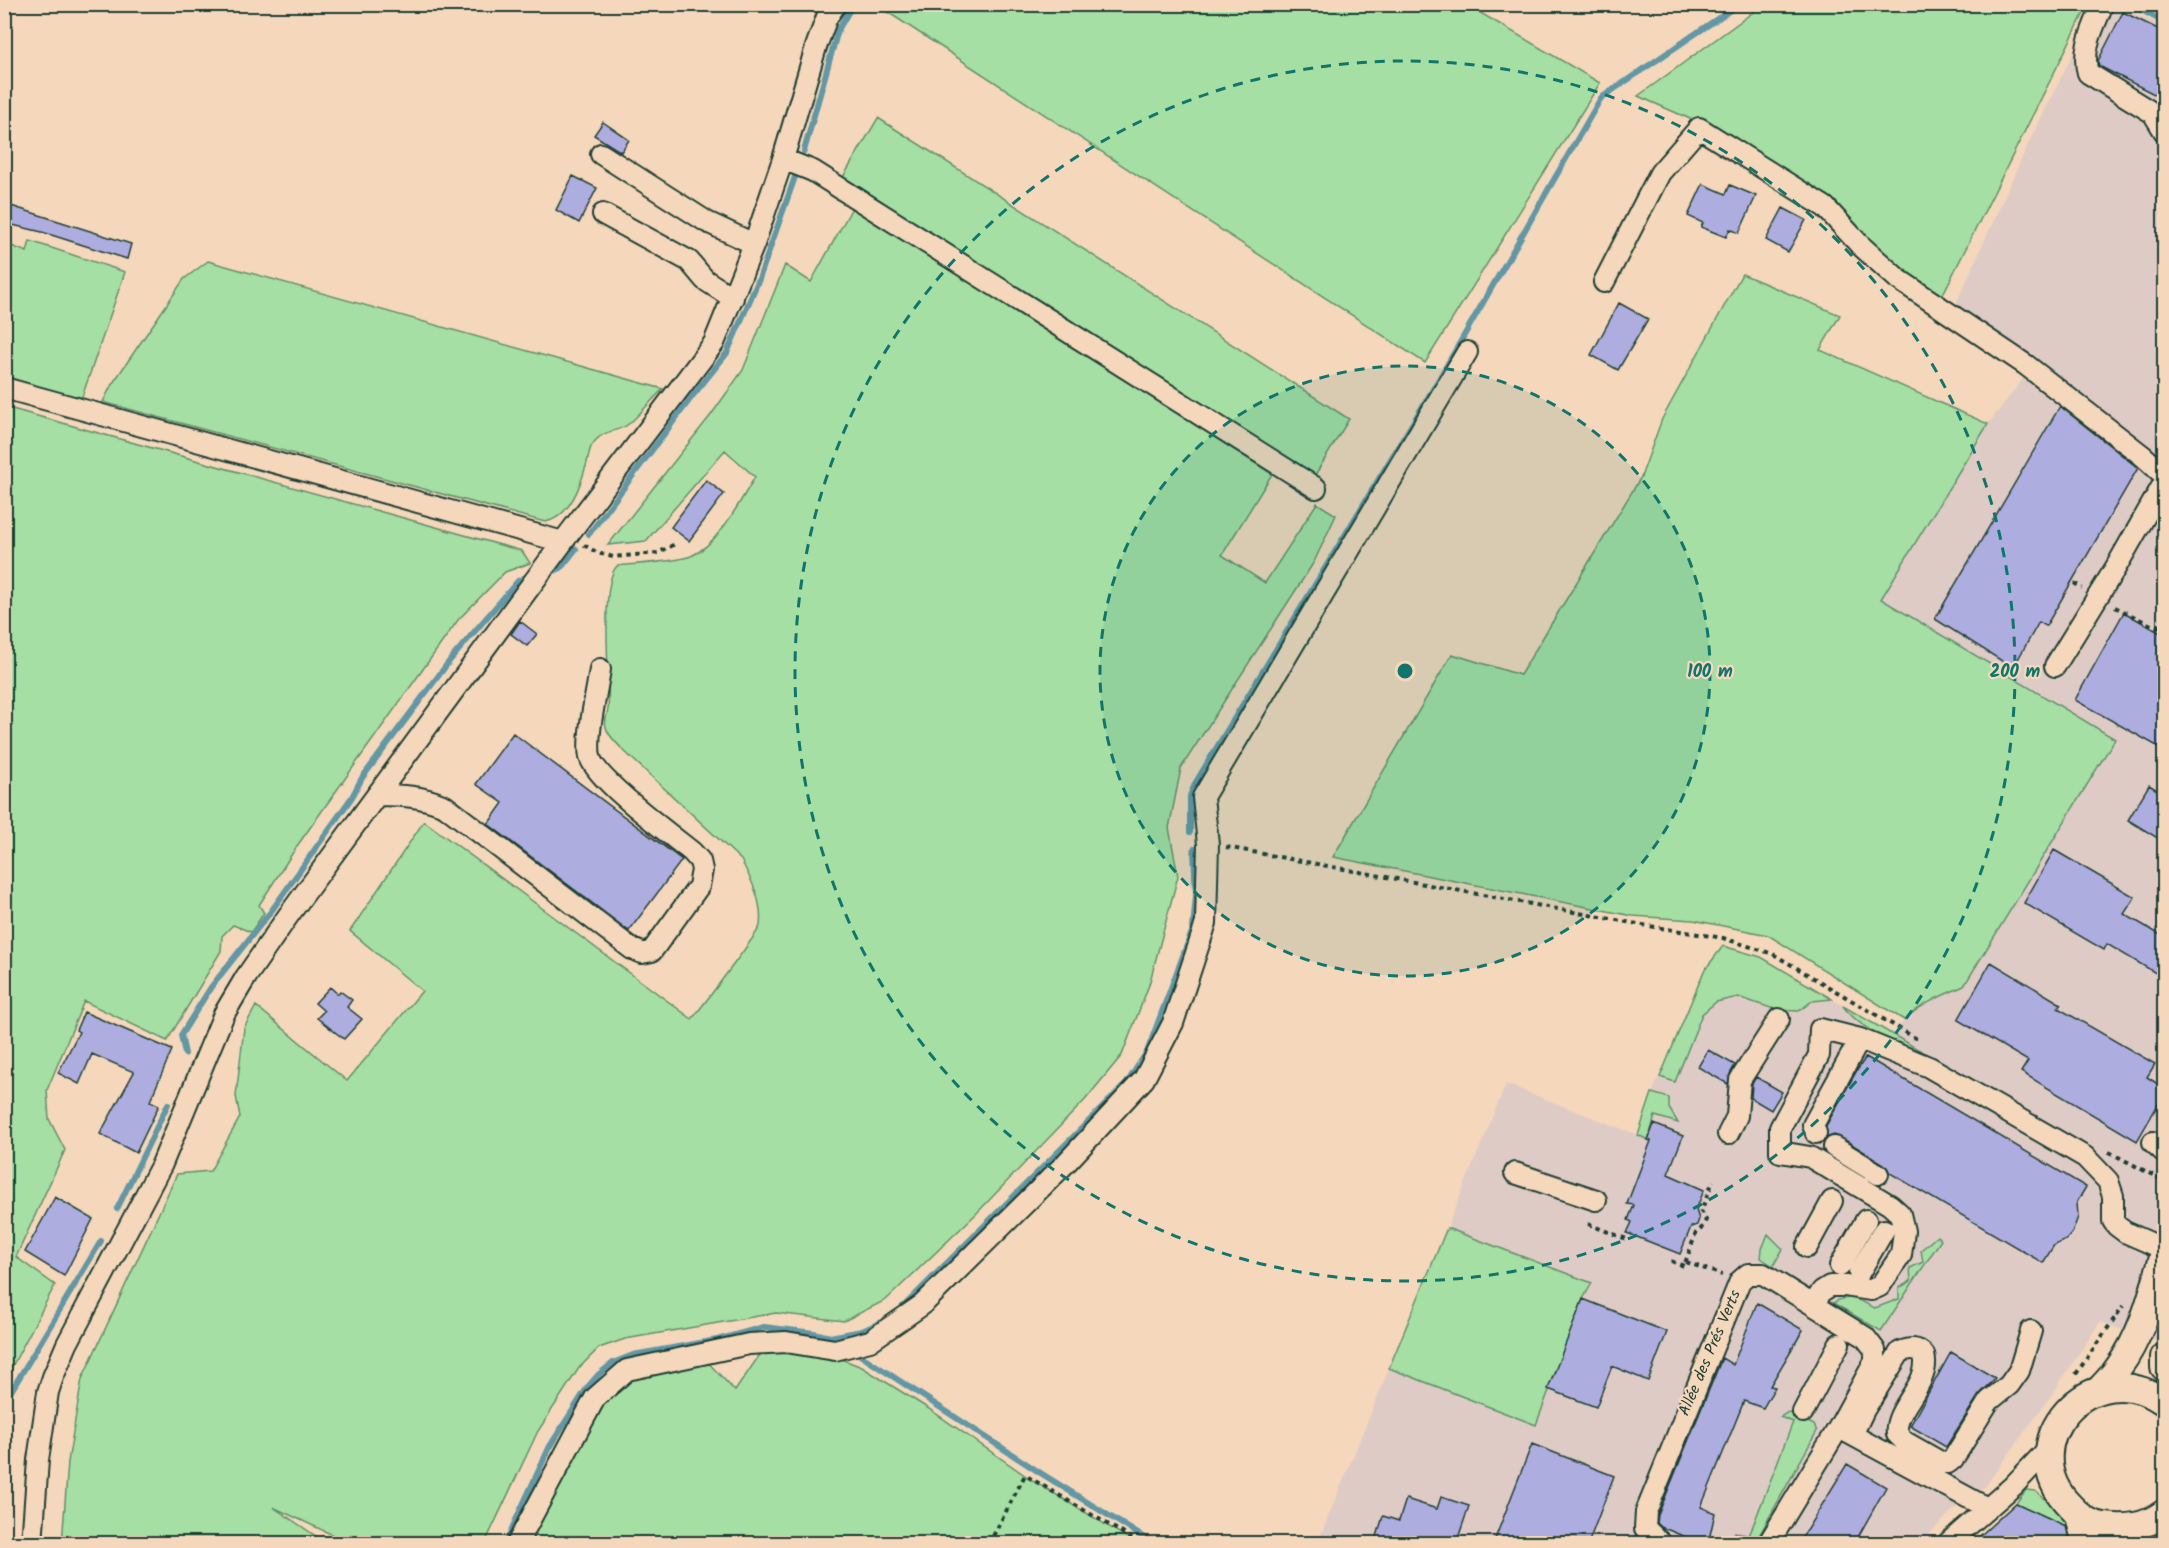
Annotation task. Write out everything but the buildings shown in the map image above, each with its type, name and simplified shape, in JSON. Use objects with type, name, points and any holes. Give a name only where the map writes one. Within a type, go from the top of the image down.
[{"type":"main road","points":[[2148,1527],[2122,1529],[2100,1526],[2079,1516],[2061,1497],[2050,1474],[2049,1448],[2058,1422],[2070,1408],[2076,1402],[2100,1389],[2119,1368],[2134,1341],[2150,1300],[2164,1251]]},
{"type":"main road","points":[[2164,1357],[2164,1367]]},
{"type":"main road","points":[[2100,1389],[2126,1386],[2151,1393],[2164,1402]]},
{"type":"main road","points":[[2079,1516],[2086,1544]]},
{"type":"street","points":[[29,1544],[43,1420],[53,1377],[67,1344],[162,1164],[224,1014],[276,933],[566,538],[714,343],[754,244],[783,159],[816,47],[827,17],[836,4]]},
{"type":"street","points":[[2103,4],[2087,45],[2084,61],[2088,73],[2152,113],[2164,130]]},
{"type":"street","points":[[1604,282],[1660,173],[1699,128],[1825,207],[1860,245],[1898,279],[2026,365],[2144,456],[2164,475]]},
{"type":"street","points":[[601,154],[707,222],[754,244]]},
{"type":"street","points":[[783,159],[813,171],[1316,488]]},
{"type":"street","points":[[603,214],[690,261],[705,280],[733,298]]},
{"type":"street","points":[[517,1544],[594,1398],[627,1370],[749,1344],[786,1342],[835,1350],[870,1341],[922,1305],[1065,1164],[1144,1079],[1173,1023],[1206,924],[1208,844],[1203,797],[1467,352]]},
{"type":"street","points":[[4,388],[566,538]]},
{"type":"street","points":[[2055,666],[2164,483]]},
{"type":"street","points":[[377,795],[414,796],[430,799],[445,806],[632,949],[642,953],[652,951],[699,885],[702,870],[700,861],[692,852],[609,783],[591,760],[589,746],[600,669]]},
{"type":"street","points":[[1728,1134],[1737,1116],[1740,1080],[1779,1019]]},
{"type":"street","points":[[1813,1305],[1822,1291],[1830,1286],[1871,1290],[1880,1286],[1901,1256],[1904,1231],[1900,1214],[1890,1205],[1810,1157],[1780,1152],[1780,1128],[1819,1055],[1820,1029],[1860,1040],[1929,1067],[2085,1157],[2108,1181],[2113,1196],[2113,1221],[2117,1226],[2164,1251]]},
{"type":"street","points":[[1816,1133],[1814,1125],[1860,1040]]},
{"type":"street","points":[[1834,1147],[1878,1174]]},
{"type":"street","points":[[1515,1173],[1596,1200]]},
{"type":"street","points":[[1807,1247],[1832,1200]]},
{"type":"street","points":[[1840,1266],[1866,1220]]},
{"type":"street","points":[[1859,1274],[1884,1230]]},
{"type":"street","name":"Allée des Prés Verts","points":[[1662,1544],[1645,1528],[1646,1512],[1740,1281],[1748,1274],[1763,1274],[1865,1337],[1875,1350],[1875,1361],[1846,1431],[1768,1544]]},
{"type":"street","points":[[1987,1508],[1846,1431],[1864,1410],[1900,1352],[1909,1348],[1915,1349],[1924,1356],[1925,1369],[1897,1424],[1897,1434],[1905,1442],[1933,1458],[1942,1463],[1948,1463],[1953,1459],[1989,1401],[2009,1385],[2019,1371],[2031,1331]]},
{"type":"street","points":[[1803,1412],[1839,1344]]},
{"type":"street","points":[[1947,1544],[2013,1486],[2049,1448]]},
{"type":"path","points":[[566,538],[598,553],[613,557],[658,553],[677,543]]},
{"type":"path","points":[[2156,630],[2164,616]]},
{"type":"path","points":[[1208,844],[1723,938],[1773,954],[1923,1043]]},
{"type":"path","points":[[2103,1148],[2164,1181]]},
{"type":"path","points":[[1671,1261],[1684,1266],[1696,1233],[1706,1220],[1701,1211],[1713,1181]]},
{"type":"path","points":[[1587,1224],[1629,1239]]},
{"type":"path","points":[[1686,1262],[1740,1281]]},
{"type":"path","points":[[2074,1378],[2124,1304]]},
{"type":"path","points":[[989,1544],[1025,1474],[1141,1544]]},
{"type":"shaded area","points":[[2097,5],[2108,5],[2164,25],[2164,1344],[2100,1322],[2053,1393],[1984,1488],[1951,1512],[1921,1543],[1317,1544],[1506,1084],[1638,1135],[1652,1093],[1704,971],[1723,946],[1761,957],[1891,1034],[1912,1013],[1933,999],[1964,986],[2115,739],[1881,599],[1988,424],[2026,375],[1955,306],[2029,142]]},
{"type":"green space","points":[[898,5],[1467,5],[1600,83],[1425,363],[886,11]]},
{"type":"green space","points":[[1763,5],[2088,5],[1941,298],[1877,249],[1697,122],[1638,96]]},
{"type":"green space","points":[[878,118],[1349,419],[1314,477],[843,177]]},
{"type":"green space","points":[[853,206],[1272,474],[1222,555],[1265,583],[1317,503],[1336,515],[1314,562],[1181,768],[1169,828],[1178,876],[1149,985],[1122,1055],[1086,1099],[976,1214],[886,1300],[844,1321],[776,1313],[625,1339],[599,1348],[579,1368],[538,1431],[485,1543],[350,1543],[273,1507],[326,1543],[62,1544],[68,1462],[82,1379],[177,1174],[210,1171],[240,1117],[236,1096],[244,1028],[256,1006],[347,1081],[422,991],[350,931],[424,821],[692,1019],[757,932],[760,926],[758,900],[741,860],[612,739],[605,722],[609,695],[608,592],[617,566],[675,560],[691,556],[701,550],[728,521],[755,477],[725,450],[646,541],[608,545],[711,415],[743,370],[785,265],[811,282]]},
{"type":"green space","points":[[30,241],[125,272],[82,397],[64,395],[5,376],[4,254],[9,245],[27,252]]},
{"type":"green space","points":[[208,261],[663,389],[630,423],[604,434],[595,441],[571,502],[560,515],[545,522],[103,402],[111,386],[184,279]]},
{"type":"green space","points":[[1742,274],[1840,315],[1820,350],[1988,424],[1881,599],[2115,739],[1964,986],[1940,996],[1904,1020],[1768,935],[1693,920],[1633,916],[1333,857],[1452,654],[1520,675],[1641,477],[1662,419]]},
{"type":"green space","points":[[5,407],[522,551],[530,563],[505,572],[458,620],[297,846],[259,905],[264,913],[251,932],[233,925],[222,936],[221,951],[167,1041],[84,1001],[47,1090],[49,1119],[65,1150],[16,1257],[55,1285],[5,1380]]},
{"type":"green space","points":[[1723,946],[1761,957],[1832,999],[1812,1001],[1799,1011],[1777,1010],[1738,997],[1716,1002],[1702,1014],[1675,1082],[1660,1077],[1704,971]]},
{"type":"green space","points":[[1843,1006],[1935,1059],[1911,1052],[1872,1032]]},
{"type":"green space","points":[[1652,1093],[1669,1098],[1669,1108],[1678,1123],[1655,1116],[1648,1140],[1638,1135]]},
{"type":"green space","points":[[1447,1228],[1592,1283],[1583,1299],[1536,1425],[1389,1368]]},
{"type":"green space","points":[[1768,1234],[1783,1249],[1773,1266],[1761,1258]]},
{"type":"green space","points":[[1937,1236],[1941,1240],[1881,1331],[1833,1303],[1849,1298],[1875,1308],[1899,1299],[1899,1288],[1911,1281],[1910,1268],[1923,1262],[1921,1250]]},
{"type":"green space","points":[[763,1350],[828,1354],[862,1367],[929,1409],[1032,1480],[1136,1543],[519,1544],[589,1415],[622,1382],[703,1357],[735,1391]]},
{"type":"green space","points":[[1788,1412],[1814,1425],[1817,1431],[1755,1543],[1731,1544],[1735,1532],[1749,1536],[1793,1422],[1780,1417]]},
{"type":"green space","points":[[2026,1490],[2035,1491],[2073,1522],[2075,1530],[2016,1503]]},
{"type":"waterway","points":[[804,151],[838,30],[853,4]]},
{"type":"waterway","points":[[1190,832],[1190,796],[1196,782],[1432,391],[1601,98],[1739,4]]},
{"type":"waterway","points":[[2130,4],[2164,22]]},
{"type":"waterway","points":[[589,534],[727,353],[759,279],[795,177]]},
{"type":"waterway","points":[[554,571],[561,568],[576,549]]},
{"type":"waterway","points":[[185,1054],[181,1035],[211,987],[272,910],[352,797],[362,778],[451,659],[518,581],[526,577]]},
{"type":"waterway","points":[[900,1310],[1127,1083],[1147,1052],[1193,929],[1196,895],[1194,849]]},
{"type":"waterway","points":[[117,1209],[168,1104]]},
{"type":"waterway","points":[[4,1403],[101,1241]]},
{"type":"waterway","points":[[505,1544],[550,1446],[587,1388],[613,1363],[633,1355],[717,1340],[764,1327],[830,1337],[862,1331],[882,1322]]},
{"type":"waterway","points":[[856,1350],[860,1355],[1039,1472],[1154,1544]]}]
